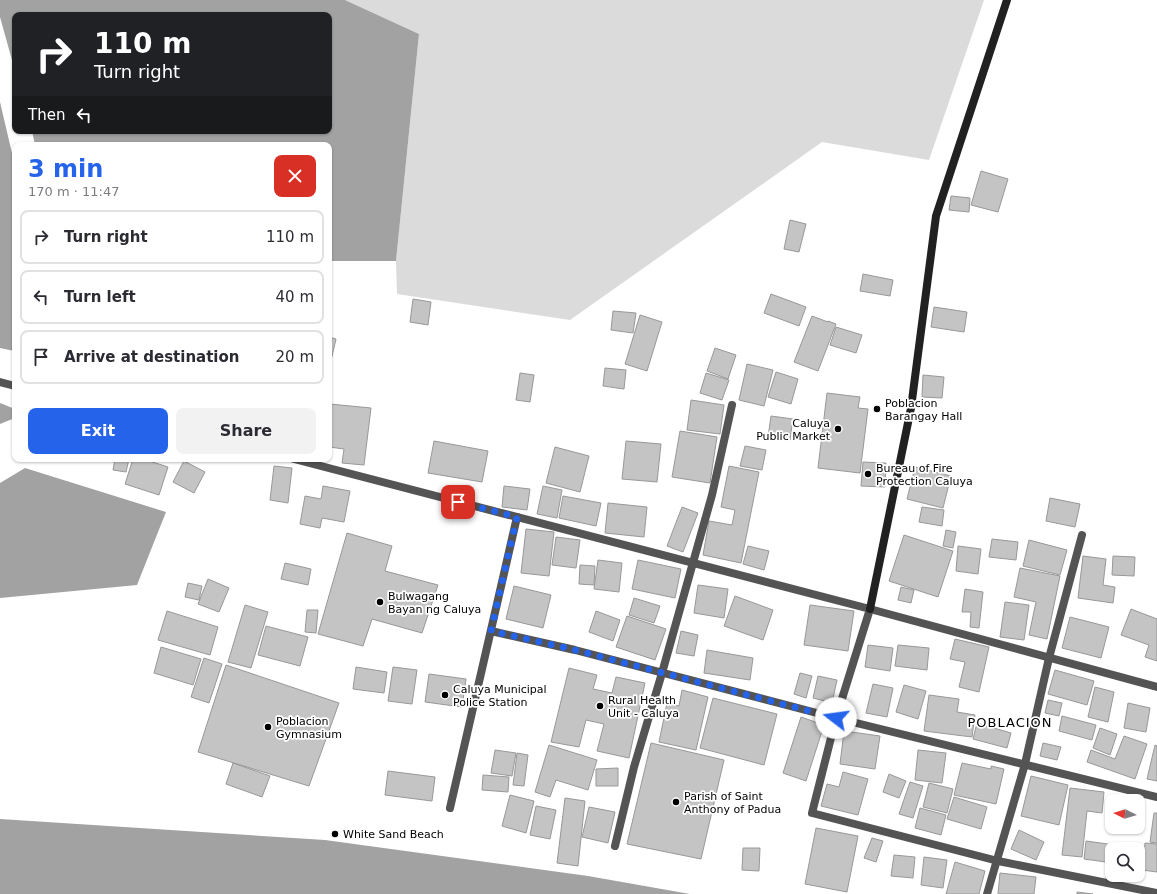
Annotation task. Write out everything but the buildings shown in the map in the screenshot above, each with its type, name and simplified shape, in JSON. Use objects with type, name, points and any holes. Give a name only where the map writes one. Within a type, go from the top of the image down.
[{"type":"main road","points":[[870,609],[911,408],[936,216],[1006,0]]},
{"type":"street","points":[[0,382],[12,385]]},
{"type":"street","points":[[615,846],[634,767],[712,495],[732,405]]},
{"type":"street","points":[[306,462],[870,609],[1157,687]]},
{"type":"street","points":[[450,808],[517,517]]},
{"type":"street","points":[[988,894],[1025,764],[1048,658],[1082,535]]},
{"type":"street","points":[[870,609],[836,718],[812,813],[998,861],[1157,893]]},
{"type":"street","points":[[491,631],[575,650],[836,718],[1157,797]]},
{"type":"shaded area","points":[[0,0],[345,0],[419,34],[396,261],[332,261],[332,142],[34,142],[33,134],[332,134],[332,12],[12,12],[12,60],[0,17]]},
{"type":"shaded area","points":[[345,0],[984,0],[929,160],[822,142],[570,320],[397,294],[396,261],[419,34]]},
{"type":"shaded area","points":[[0,102],[12,153],[12,351],[0,348]]},
{"type":"shaded area","points":[[0,403],[12,408],[12,419],[0,424]]},
{"type":"shaded area","points":[[25,468],[166,512],[137,585],[0,598],[0,483]]},
{"type":"shaded area","points":[[0,819],[325,840],[588,876],[690,894],[0,894]]},
{"type":"place","name":"Poblacion Barangay Hall","points":[[877,409]]},
{"type":"place","name":"Caluya Public Market","points":[[838,429]]},
{"type":"place","name":"Bureau of Fire Protection Caluya","points":[[868,474]]},
{"type":"place","name":"Bulwagang Bayan ng Caluya","points":[[380,602]]},
{"type":"place","name":"Caluya Municipal Police Station","points":[[445,695]]},
{"type":"place","name":"Rural Health Unit - Caluya","points":[[600,706]]},
{"type":"place","name":"Poblacion Gymnasium","points":[[268,727]]},
{"type":"place","name":"Parish of Saint Anthony of Padua","points":[[676,802]]},
{"type":"place","name":"White Sand Beach","points":[[335,834]]},
{"type":"district","name":"POBLACION","points":[[1010,722]]},
{"type":"route","points":[[458,502],[517,517],[491,631],[575,650],[836,718]]}]
